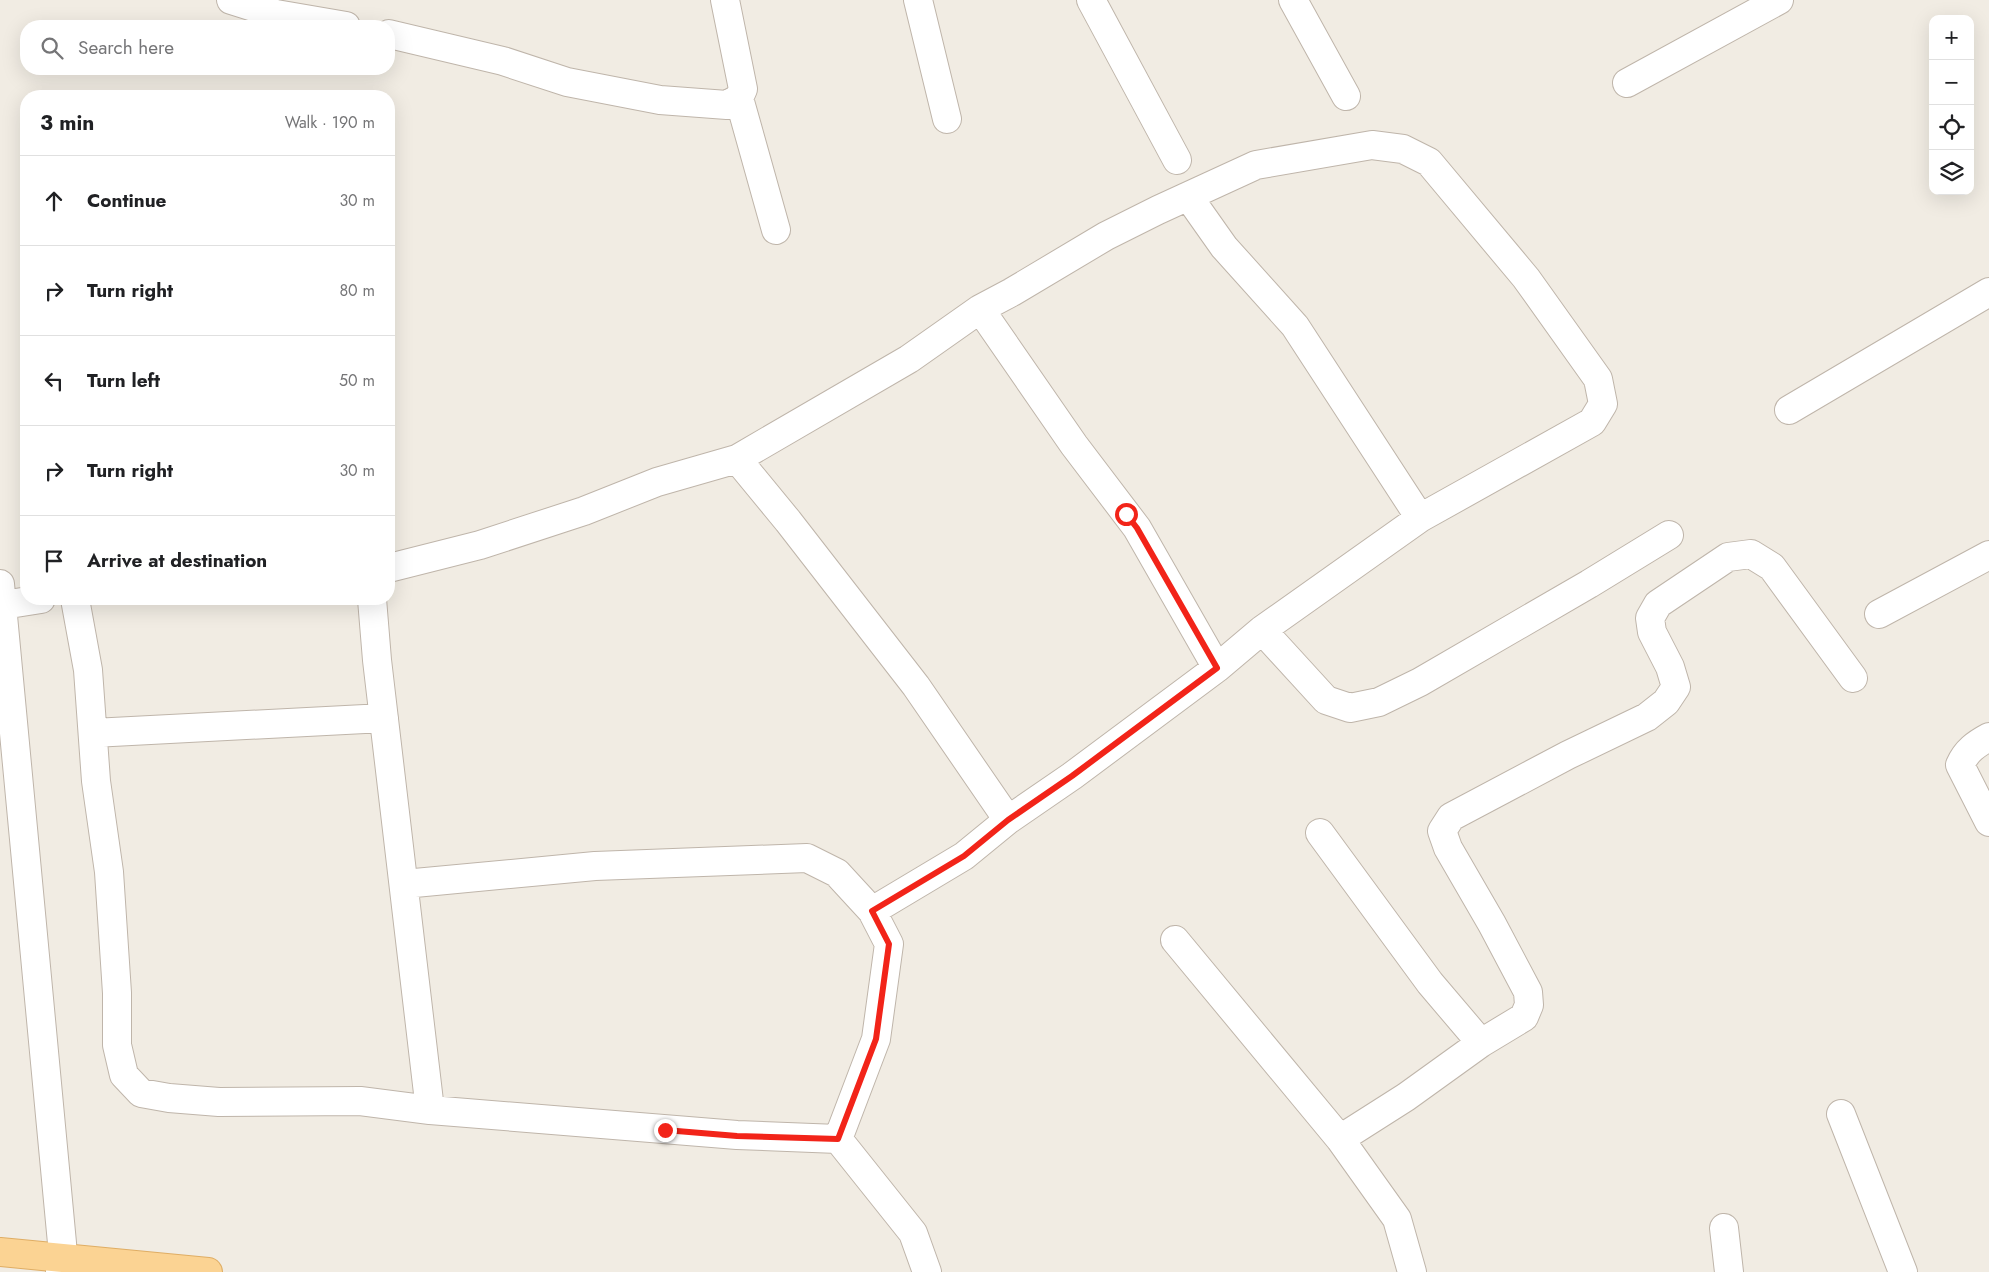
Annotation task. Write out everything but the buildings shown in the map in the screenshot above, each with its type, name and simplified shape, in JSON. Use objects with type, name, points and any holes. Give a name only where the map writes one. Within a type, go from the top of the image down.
[{"type":"main road","points":[[0,1252],[61,1265],[208,1272]]},
{"type":"street","points":[[231,0],[276,14],[311,20]]},
{"type":"street","points":[[726,0],[743,89],[740,98],[776,230]]},
{"type":"street","points":[[918,0],[946,119]]},
{"type":"street","points":[[1092,0],[1177,160]]},
{"type":"street","points":[[1293,0],[1346,96]]},
{"type":"street","points":[[1626,82],[1779,0]]},
{"type":"street","points":[[395,35],[503,61],[567,82],[651,98],[727,105],[740,98]]},
{"type":"street","points":[[395,566],[480,544],[584,511],[657,482],[738,459],[909,359],[980,309],[1106,236],[1256,165],[1372,145],[1403,149],[1429,162],[1526,278],[1598,379],[1603,404],[1592,422],[1420,518],[1262,630],[1217,668],[1072,776],[1008,820],[964,856],[872,911]]},
{"type":"street","points":[[1188,196],[1224,247],[1295,326],[1420,518]]},
{"type":"street","points":[[1789,410],[1989,292]]},
{"type":"street","points":[[980,309],[1074,445],[1137,528],[1217,668]]},
{"type":"street","points":[[738,459],[916,686],[1008,820]]},
{"type":"street","points":[[1262,630],[1326,700],[1350,708],[1379,702],[1420,682],[1670,535]]},
{"type":"street","points":[[1340,1138],[1406,1097],[1481,1043],[1524,1017],[1529,1005],[1528,992],[1492,924],[1448,848],[1442,831],[1451,817],[1568,755],[1647,717],[1666,702],[1676,687],[1670,667],[1652,632],[1650,618],[1658,604],[1728,557],[1752,554],[1772,566],[1853,678]]},
{"type":"street","points":[[1878,614],[1989,555]]},
{"type":"street","points":[[20,596],[2,594],[61,1265]]},
{"type":"street","points":[[76,605],[88,670],[96,781],[109,872],[117,1045],[124,1075],[141,1093],[219,1102],[360,1101],[430,1110],[679,1131],[838,1139],[913,1233],[927,1272]]},
{"type":"street","points":[[373,605],[430,1110]]},
{"type":"street","points":[[92,733],[384,718]]},
{"type":"street","points":[[1989,736],[1972,747],[1963,758],[1960,766],[1989,822]]},
{"type":"street","points":[[1320,833],[1430,983],[1481,1043]]},
{"type":"street","points":[[404,884],[595,866],[807,858],[837,873],[872,911],[889,944],[876,1039],[838,1139]]},
{"type":"street","points":[[1175,940],[1340,1138],[1397,1219],[1412,1272]]},
{"type":"street","points":[[1842,1114],[1903,1272]]},
{"type":"street","points":[[1724,1228],[1729,1272]]},
{"type":"route","points":[[665,1130],[737,1136],[838,1139],[876,1039],[889,944],[872,911],[964,856],[1008,820],[1072,776],[1217,668],[1137,528],[1126,514]]}]
